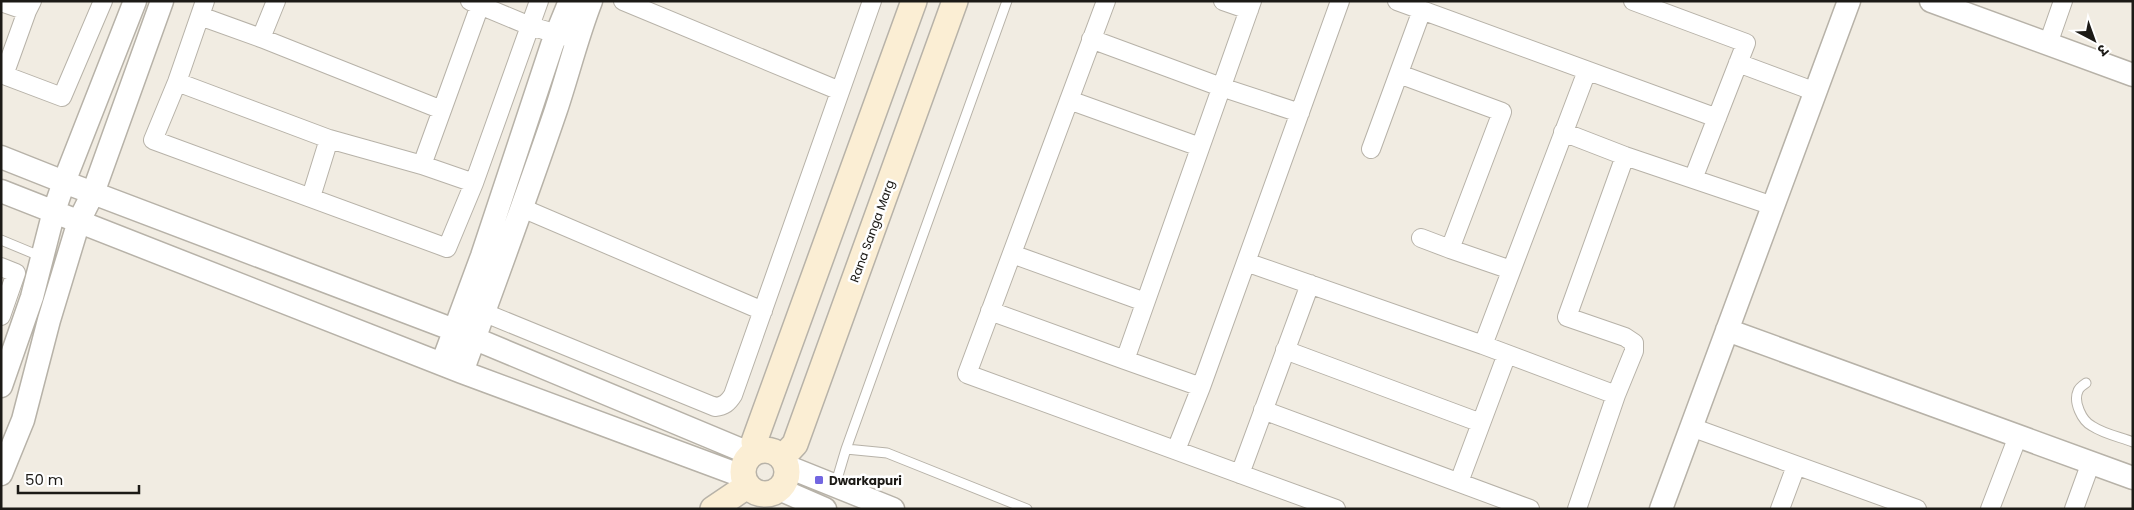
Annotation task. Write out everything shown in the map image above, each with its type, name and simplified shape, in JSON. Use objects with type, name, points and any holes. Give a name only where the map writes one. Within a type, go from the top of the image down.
[{"type":"main road","points":[[713,509],[750,467],[771,450],[784,462],[786,479],[770,497],[758,493],[750,467],[754,442],[914,1]]},
{"type":"main road","name":"Rana Sanga Marg","points":[[784,462],[795,444],[955,1]]},
{"type":"street","points":[[1,2],[29,6],[3,75],[62,97],[103,1]]},
{"type":"street","points":[[1,386],[32,297],[54,212],[64,182],[135,1]]},
{"type":"street","points":[[1,474],[22,420],[49,320],[79,221],[93,193],[162,1]]},
{"type":"street","points":[[261,38],[276,1]]},
{"type":"street","points":[[442,110],[261,38],[203,9],[177,82],[153,140],[448,248],[474,183],[539,1]]},
{"type":"street","points":[[452,368],[475,338],[557,108],[570,1]]},
{"type":"street","points":[[452,368],[454,330],[482,256],[552,45],[567,37],[591,1]]},
{"type":"street","points":[[623,1],[840,91]]},
{"type":"street","points":[[485,313],[715,407],[729,402],[872,1]]},
{"type":"street","points":[[1106,1],[967,374],[1336,509]]},
{"type":"street","points":[[1124,360],[1250,5],[1223,1]]},
{"type":"street","points":[[1176,450],[1201,387],[1340,1]]},
{"type":"street","points":[[1397,1],[1716,118]]},
{"type":"street","points":[[1633,1],[1746,43],[1693,178]]},
{"type":"street","points":[[1661,509],[1849,1]]},
{"type":"street","points":[[1931,1],[1970,8],[2048,44],[2133,75]]},
{"type":"street","points":[[2048,44],[2063,1]]},
{"type":"street","points":[[422,165],[442,110],[475,3],[530,26],[567,37]]},
{"type":"street","points":[[1371,149],[1422,10]]},
{"type":"street","points":[[1092,39],[1221,87],[1300,113]]},
{"type":"street","points":[[1738,63],[1816,92]]},
{"type":"street","points":[[1483,345],[1587,70]]},
{"type":"street","points":[[1399,74],[1502,112],[1450,249]]},
{"type":"street","points":[[177,82],[329,139],[422,165],[474,183]]},
{"type":"street","points":[[1069,100],[1200,147]]},
{"type":"street","points":[[1563,132],[1625,156],[1773,206]]},
{"type":"street","points":[[311,197],[329,139]]},
{"type":"street","points":[[1577,509],[1616,395],[1634,351],[1634,343],[1625,337],[1567,317],[1625,156]]},
{"type":"street","points":[[1,157],[475,338],[750,467]]},
{"type":"street","points":[[1,191],[452,368],[750,467]]},
{"type":"street","points":[[522,208],[763,311]]},
{"type":"street","points":[[1421,238],[1511,270]]},
{"type":"street","points":[[1012,254],[1145,302]]},
{"type":"street","points":[[1246,262],[1483,345],[1616,395]]},
{"type":"street","points":[[1,268],[16,273],[1,316]]},
{"type":"street","points":[[1240,474],[1310,284]]},
{"type":"street","points":[[11,288],[32,297]]},
{"type":"street","points":[[990,311],[1201,387]]},
{"type":"street","points":[[1727,330],[2133,478]]},
{"type":"street","points":[[1286,350],[1480,423]]},
{"type":"street","points":[[1458,482],[1507,354]]},
{"type":"street","points":[[1263,410],[1530,509]]},
{"type":"street","points":[[1691,426],[1909,507]]},
{"type":"street","points":[[1990,509],[2018,436]]},
{"type":"street","points":[[784,462],[835,486],[893,509]]},
{"type":"street","points":[[2074,509],[2091,462]]},
{"type":"street","points":[[1780,509],[1796,466]]},
{"type":"street","points":[[770,497],[825,509]]},
{"type":"lane","points":[[835,486],[846,449],[1006,1]]},
{"type":"lane","points":[[1,240],[42,257]]},
{"type":"lane","points":[[2086,383],[2078,389],[2076,398],[2080,412],[2085,420],[2090,426],[2133,442]]},
{"type":"lane","points":[[846,449],[887,453],[1026,509]]},
{"type":"place","name":"Dwarkapuri","points":[[819,480]]}]
